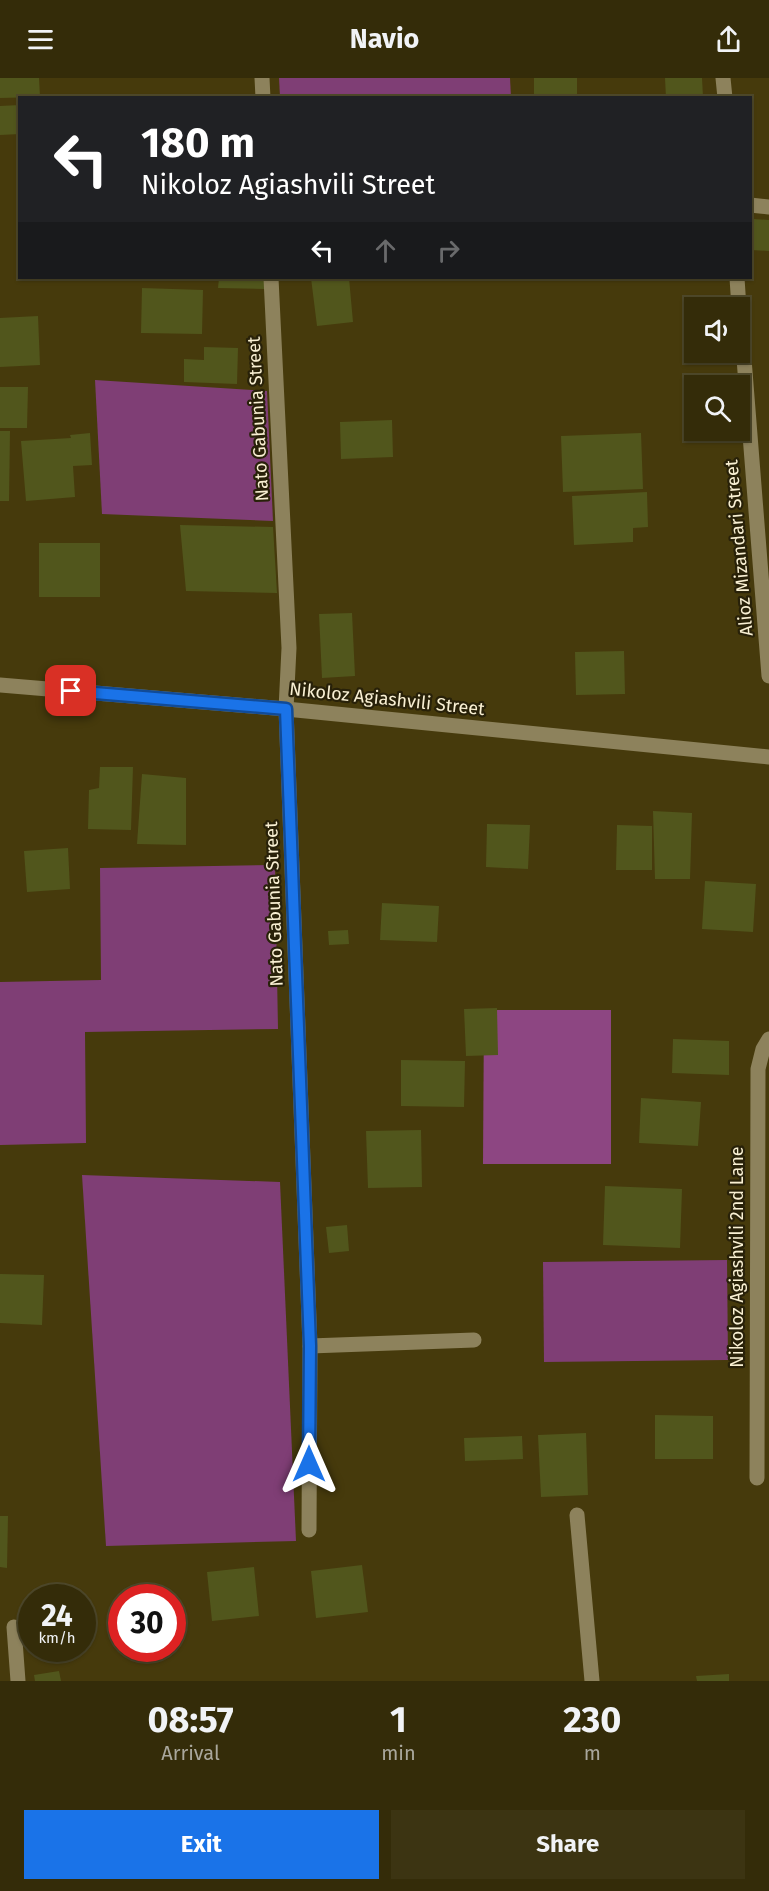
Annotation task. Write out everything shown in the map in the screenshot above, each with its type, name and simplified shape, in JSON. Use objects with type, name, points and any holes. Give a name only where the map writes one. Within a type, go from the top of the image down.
[{"type":"street","points":[[262,78],[263,96]]},
{"type":"street","points":[[723,78],[725,96]]},
{"type":"street","points":[[752,205],[769,207]]},
{"type":"street","name":"Nato Gabunia Street","points":[[271,279],[289,648],[286,709],[310,1346],[309,1530]]},
{"type":"street","name":"Alioz Mizandari Street","points":[[737,279],[738,297]]},
{"type":"street","name":"Alioz Mizandari Street","points":[[743,363],[769,676]]},
{"type":"street","name":"Nikoloz Agiashvili Street","points":[[0,685],[286,709],[769,757]]},
{"type":"street","name":"Nikoloz Agiashvili 2nd Lane","points":[[757,1478],[762,1428],[758,1070],[763,1049],[769,1039]]},
{"type":"street","points":[[310,1346],[474,1340]]},
{"type":"street","points":[[577,1515],[592,1681]]},
{"type":"street","points":[[14,1627],[18,1681]]},
{"type":"shaded area","points":[[279,78],[510,78],[511,96],[280,96]]},
{"type":"shaded area","points":[[95,380],[267,391],[273,521],[102,514]]},
{"type":"shaded area","points":[[275,865],[278,1029],[85,1032],[86,1143],[0,1145],[0,982],[101,980],[100,868]]},
{"type":"shaded area","points":[[484,1010],[611,1010],[611,1164],[483,1164]]},
{"type":"shaded area","points":[[82,1175],[280,1182],[296,1541],[106,1546]]},
{"type":"shaded area","points":[[727,1260],[728,1360],[544,1362],[543,1262]]},
{"type":"building","points":[[0,78],[39,78],[40,96],[0,98]]},
{"type":"building","points":[[534,78],[577,78],[577,96],[534,96]]},
{"type":"building","points":[[665,78],[702,78],[703,96],[666,96]]},
{"type":"building","points":[[18,105],[18,134],[0,135],[0,106]]},
{"type":"building","points":[[753,219],[769,220],[769,251],[752,250]]},
{"type":"building","points":[[219,279],[264,279],[264,289],[218,288]]},
{"type":"building","points":[[311,279],[349,279],[353,322],[317,326]]},
{"type":"building","points":[[142,288],[203,290],[202,334],[141,333]]},
{"type":"building","points":[[38,316],[40,365],[0,367],[0,318]]},
{"type":"building","points":[[204,347],[238,348],[237,384],[184,382],[184,359],[204,360]]},
{"type":"building","points":[[0,387],[28,387],[27,428],[0,428]]},
{"type":"building","points":[[392,420],[393,457],[341,459],[340,422]]},
{"type":"building","points":[[0,431],[10,431],[9,501],[0,501]]},
{"type":"building","points":[[90,433],[92,465],[73,466],[75,497],[26,501],[21,441],[71,438],[70,435]]},
{"type":"building","points":[[641,433],[643,489],[563,492],[561,436]]},
{"type":"building","points":[[647,492],[648,527],[633,528],[633,542],[574,545],[572,496]]},
{"type":"building","points":[[180,525],[273,527],[277,593],[186,591]]},
{"type":"building","points":[[39,543],[100,543],[100,597],[39,597]]},
{"type":"building","points":[[352,613],[355,676],[322,678],[319,614]]},
{"type":"building","points":[[624,651],[625,694],[576,695],[575,652]]},
{"type":"building","points":[[100,767],[133,767],[131,830],[88,829],[89,790],[99,788]]},
{"type":"building","points":[[142,774],[186,778],[186,845],[137,844]]},
{"type":"building","points":[[653,811],[692,813],[690,879],[655,879]]},
{"type":"building","points":[[487,824],[530,825],[528,869],[486,867]]},
{"type":"building","points":[[617,825],[652,826],[652,870],[616,870]]},
{"type":"building","points":[[68,848],[70,889],[27,892],[24,851]]},
{"type":"building","points":[[705,881],[756,884],[753,932],[702,929]]},
{"type":"building","points":[[382,903],[439,906],[437,942],[380,940]]},
{"type":"building","points":[[348,930],[349,944],[329,945],[328,931]]},
{"type":"building","points":[[497,1008],[498,1055],[466,1056],[464,1009]]},
{"type":"building","points":[[673,1039],[729,1041],[729,1075],[672,1073]]},
{"type":"building","points":[[401,1060],[465,1061],[464,1107],[401,1106]]},
{"type":"building","points":[[641,1098],[701,1102],[698,1146],[639,1143]]},
{"type":"building","points":[[421,1130],[422,1187],[368,1188],[366,1131]]},
{"type":"building","points":[[605,1186],[682,1189],[680,1248],[603,1245]]},
{"type":"building","points":[[347,1225],[349,1251],[329,1253],[326,1227]]},
{"type":"building","points":[[0,1274],[44,1275],[42,1325],[0,1323]]},
{"type":"building","points":[[655,1415],[713,1416],[713,1459],[655,1459]]},
{"type":"building","points":[[586,1433],[588,1495],[541,1497],[538,1435]]},
{"type":"building","points":[[522,1436],[523,1459],[465,1461],[464,1438]]},
{"type":"building","points":[[0,1516],[8,1516],[7,1568],[0,1567]]},
{"type":"building","points":[[362,1565],[368,1612],[316,1618],[311,1571]]},
{"type":"building","points":[[254,1567],[259,1616],[212,1621],[207,1572]]},
{"type":"building","points":[[59,1671],[61,1681],[35,1681],[34,1675]]},
{"type":"building","points":[[729,1674],[729,1681],[697,1681],[696,1676]]},
{"type":"route","points":[[71,691],[286,709],[310,1346],[309,1464]]}]
